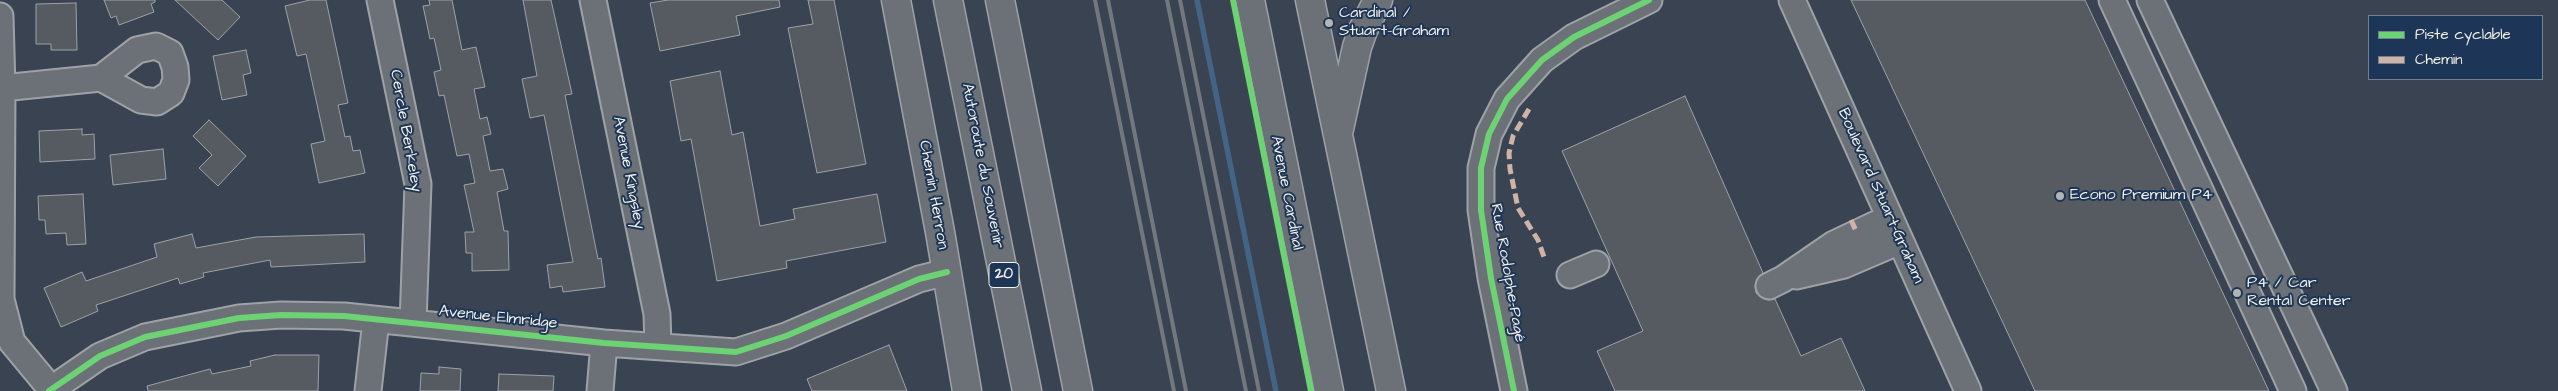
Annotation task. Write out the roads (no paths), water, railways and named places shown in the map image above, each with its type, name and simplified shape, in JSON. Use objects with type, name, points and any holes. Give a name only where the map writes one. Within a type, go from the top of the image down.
[{"type":"main road","name":"Chemin Herron","points":[[896,0],[947,272],[967,391]]},
{"type":"main road","name":"Autoroute du Souvenir","points":[[948,0],[1027,391]]},
{"type":"main road","points":[[1000,0],[1077,383]]},
{"type":"main road","name":"Avenue Cardinal","points":[[1250,0],[1329,391]]},
{"type":"main road","points":[[1310,0],[1391,391]]},
{"type":"main road","points":[[1337,136],[1357,47],[1378,0]]},
{"type":"street","name":"Cercle Berkeley","points":[[380,0],[418,184],[413,323]]},
{"type":"street","name":"Avenue Kingsley","points":[[593,0],[657,314],[658,346]]},
{"type":"street","name":"Rue Rodolphe-Pagé","points":[[1514,391],[1491,278],[1481,210],[1482,168],[1488,134],[1507,99],[1542,60],[1574,37],[1649,0]]},
{"type":"street","name":"Boulevard Stuart-Graham","points":[[1792,0],[1968,391]]},
{"type":"street","points":[[2112,0],[2293,391]]},
{"type":"street","points":[[2150,0],[2334,391]]},
{"type":"street","points":[[0,16],[2,88],[0,299],[12,342],[50,390]]},
{"type":"street","points":[[2,88],[101,78]]},
{"type":"street","points":[[1776,283],[1839,254],[1889,218]]},
{"type":"street","points":[[1839,254],[1900,241]]},
{"type":"street","points":[[1570,275],[1596,264]]},
{"type":"street","name":"Avenue Elmridge","points":[[50,390],[100,356],[145,337],[239,318],[282,315],[344,316],[721,352],[751,349],[919,279],[947,272]]},
{"type":"street","points":[[368,391],[376,320]]},
{"type":"street","points":[[600,391],[604,342]]},
{"type":"waterway","points":[[1197,0],[1276,391]]},
{"type":"railway","points":[[1095,0],[1174,391]]},
{"type":"railway","points":[[1108,0],[1186,391]]},
{"type":"railway","points":[[1167,0],[1246,391]]},
{"type":"railway","points":[[1180,0],[1259,391]]},
{"type":"place","name":"Cardinal / Stuart-Graham","points":[[1329,23]]},
{"type":"place","name":"Econo Premium P4","points":[[2060,196]]},
{"type":"place","name":"P4 / Car Rental Center","points":[[2237,293]]}]
